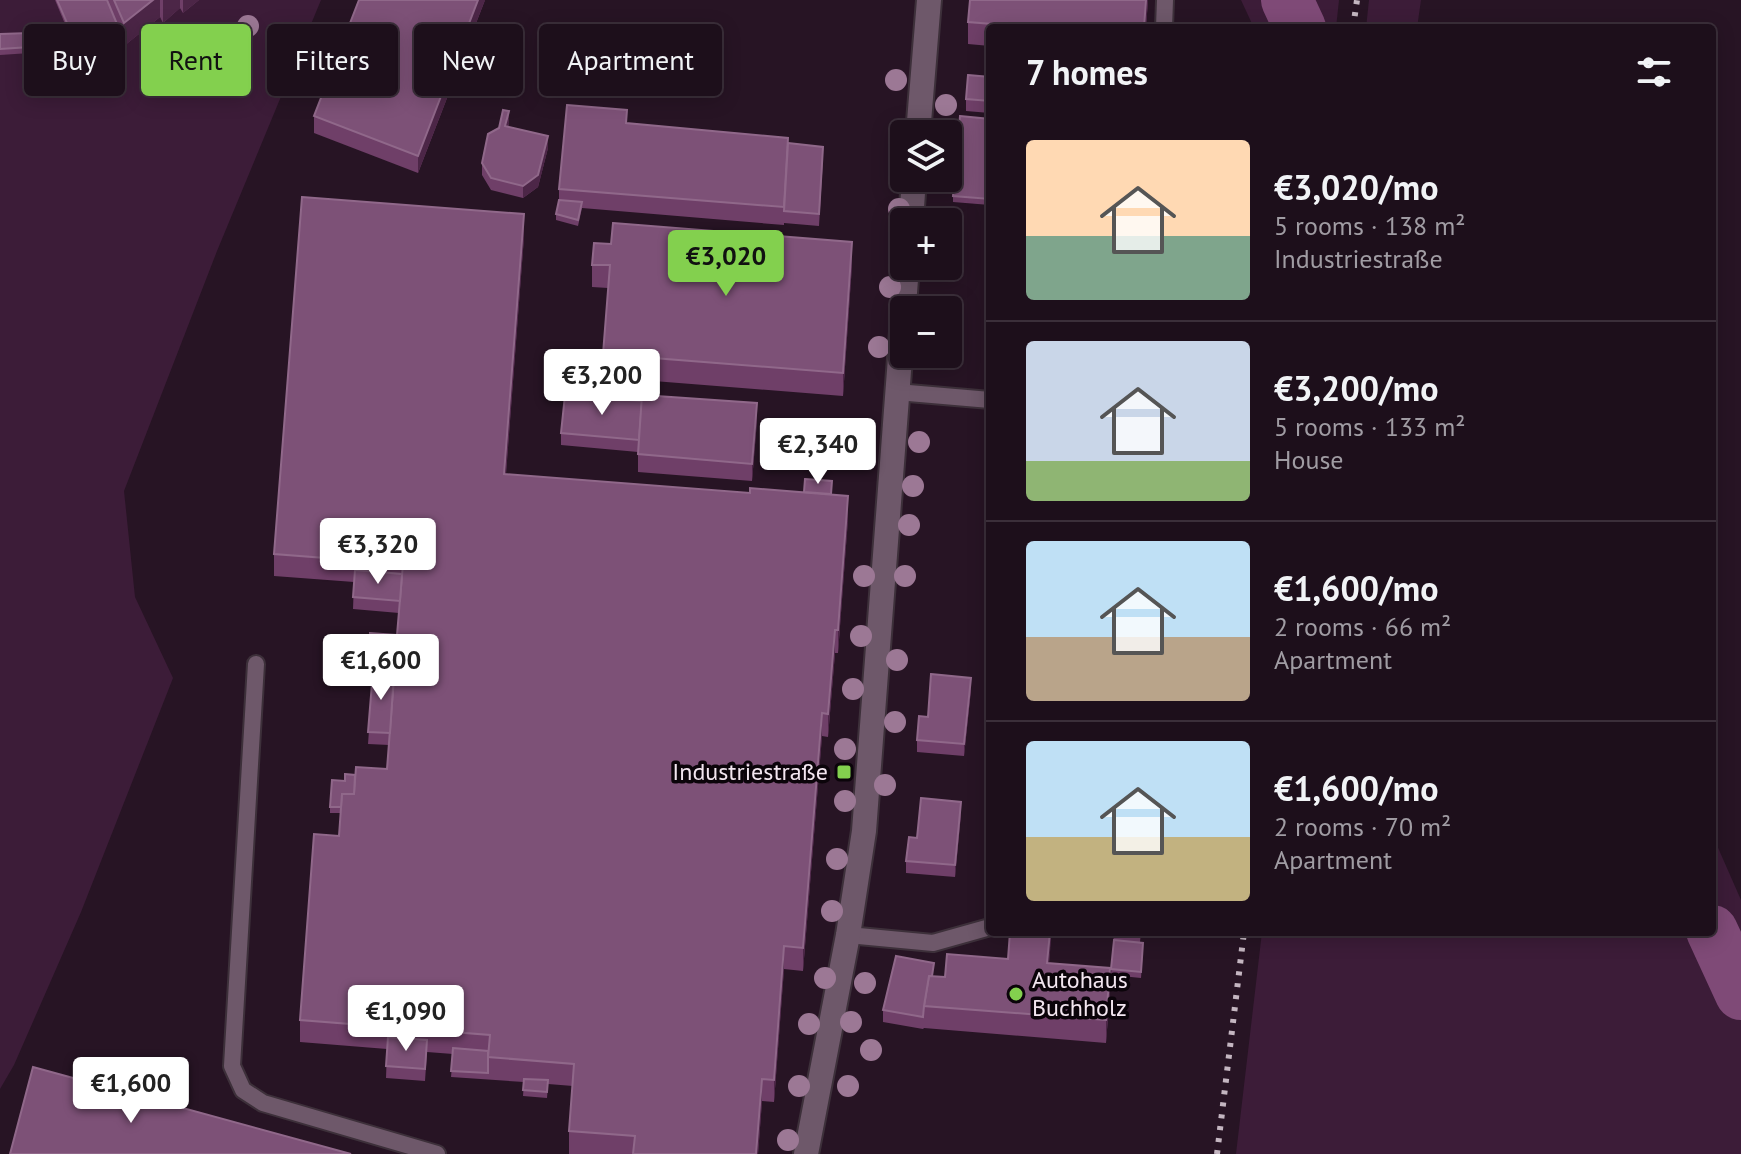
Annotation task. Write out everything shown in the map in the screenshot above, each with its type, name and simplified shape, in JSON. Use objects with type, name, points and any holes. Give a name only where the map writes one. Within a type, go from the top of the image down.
[{"type":"street","points":[[919,120],[929,0]]},
{"type":"street","points":[[806,1154],[848,935],[864,831],[906,280]]},
{"type":"lane","points":[[1164,24],[1165,0]]},
{"type":"lane","points":[[897,392],[986,400]]},
{"type":"lane","points":[[256,664],[232,1066],[243,1090],[263,1103],[437,1154]]},
{"type":"lane","points":[[848,935],[933,943],[986,928]]},
{"type":"shaded area","points":[[0,0],[61,0],[69,24],[24,24],[24,96],[125,96],[125,28],[160,17],[163,22],[180,8],[199,0],[321,0],[311,24],[267,24],[267,96],[281,96],[124,491],[135,597],[173,678],[81,912],[14,1065],[0,1089]]},
{"type":"shaded area","points":[[1241,0],[1339,0],[1336,24],[1252,24]]},
{"type":"shaded area","points":[[1369,0],[1421,0],[1418,24],[1366,24]]},
{"type":"shaded area","points":[[1716,843],[1741,900],[1741,1154],[1236,1154],[1262,936],[1716,936]]},
{"type":"building","points":[[57,0],[107,0],[117,24],[67,24]]},
{"type":"building","points":[[114,0],[153,0],[124,23]]},
{"type":"building","points":[[359,0],[478,0],[469,24],[414,24],[414,96],[441,96],[418,156],[314,116],[322,96],[398,96],[398,24],[350,24]]},
{"type":"building","points":[[970,0],[1146,0],[1144,24],[968,22]]},
{"type":"building","points":[[24,33],[24,47],[0,49],[0,34]]},
{"type":"building","points":[[968,75],[986,77],[986,101],[966,99]]},
{"type":"building","points":[[567,105],[627,110],[626,123],[788,138],[784,207],[559,189]]},
{"type":"building","points":[[503,110],[509,111],[505,126],[548,136],[538,175],[523,186],[491,178],[482,163],[488,134],[499,128]]},
{"type":"building","points":[[960,116],[986,119],[986,199],[953,196],[953,192],[962,192]]},
{"type":"building","points":[[788,143],[823,147],[819,214],[784,211]]},
{"type":"building","points":[[302,197],[524,214],[504,474],[750,493],[750,488],[848,496],[828,714],[822,713],[803,948],[784,946],[774,1080],[762,1079],[756,1154],[633,1154],[635,1136],[569,1131],[574,1064],[488,1057],[490,1035],[300,1020],[314,834],[339,836],[342,794],[354,794],[356,767],[387,769],[396,652],[369,651],[370,633],[397,635],[403,564],[274,554]]},
{"type":"building","points":[[559,200],[582,202],[578,220],[556,214]]},
{"type":"building","points":[[613,223],[852,242],[843,373],[603,354],[610,265],[592,265],[594,243],[611,244]]},
{"type":"building","points":[[565,395],[642,401],[639,440],[561,433]]},
{"type":"building","points":[[642,395],[757,403],[752,464],[638,454]]},
{"type":"building","points":[[805,479],[832,481],[831,494],[804,492]]},
{"type":"building","points":[[355,570],[402,574],[400,601],[353,597]]},
{"type":"building","points":[[373,671],[394,673],[390,733],[368,732]]},
{"type":"building","points":[[931,674],[971,678],[964,744],[917,740],[919,716],[928,717]]},
{"type":"building","points":[[345,774],[355,775],[354,794],[342,794],[341,807],[330,807],[332,780],[345,781]]},
{"type":"building","points":[[921,798],[961,802],[955,865],[906,861],[909,837],[917,838]]},
{"type":"building","points":[[1010,936],[1050,936],[1047,963],[1110,968],[1106,1020],[924,1006],[929,976],[945,977],[947,954],[1008,959]]},
{"type":"building","points":[[1114,940],[1143,943],[1141,972],[1111,969]]},
{"type":"building","points":[[896,956],[934,963],[923,1017],[883,1010]]},
{"type":"building","points":[[388,1037],[427,1040],[425,1069],[386,1066]]},
{"type":"building","points":[[453,1048],[488,1051],[488,1073],[451,1071]]},
{"type":"building","points":[[33,1067],[351,1154],[10,1154]]},
{"type":"building","points":[[524,1079],[548,1080],[547,1092],[523,1090]]},
{"type":"waterway","points":[[1287,0],[1298,24]]},
{"type":"waterway","points":[[1714,936],[1741,994]]},
{"type":"railway","points":[[1354,24],[1357,0]]},
{"type":"railway","points":[[1217,1154],[1244,936]]},
{"type":"place","name":"Industriestraße","points":[[844,772]]},
{"type":"place","name":"Autohaus Buchholz","points":[[1016,994]]}]
